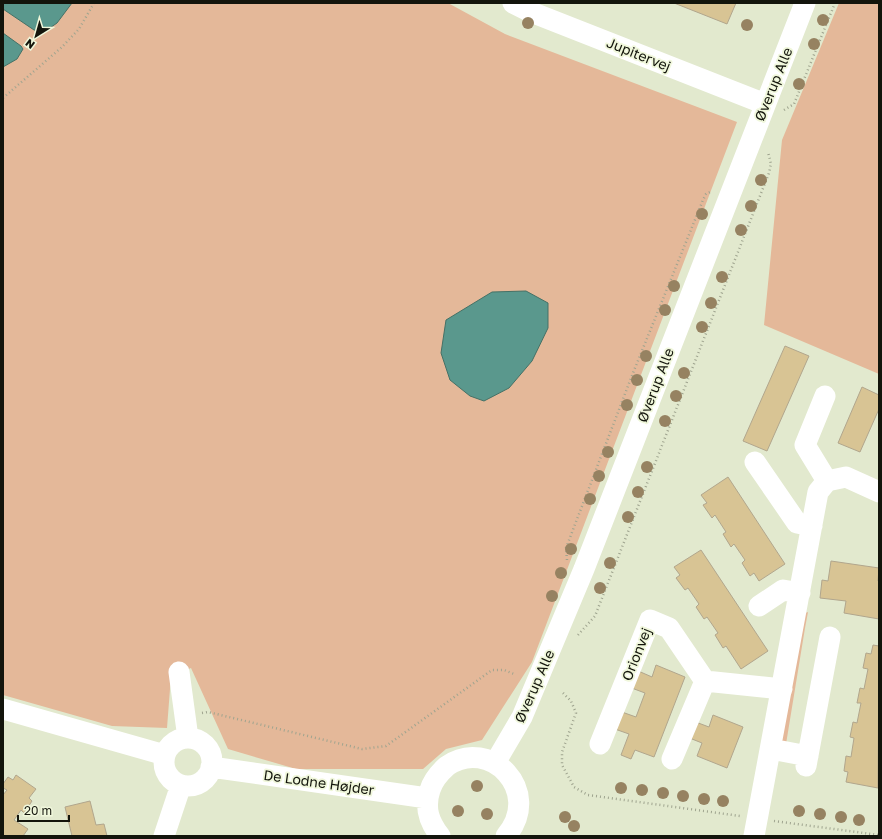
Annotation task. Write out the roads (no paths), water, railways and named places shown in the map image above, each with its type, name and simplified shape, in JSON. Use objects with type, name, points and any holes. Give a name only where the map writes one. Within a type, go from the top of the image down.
[{"type":"street","name":"Jupitervej","points":[[513,3],[533,7],[765,104]]},
{"type":"street","name":"Øverup Alle","points":[[495,763],[522,717],[581,576],[805,3]]},
{"type":"street","points":[[825,396],[805,445],[827,481]]},
{"type":"street","points":[[755,462],[797,523],[812,526]]},
{"type":"street","points":[[756,827],[818,492],[827,481],[846,477],[879,492]]},
{"type":"street","points":[[759,606],[783,590],[800,593]]},
{"type":"street","name":"Orionvej","points":[[600,744],[650,620],[669,628],[705,681]]},
{"type":"street","points":[[771,749],[807,761],[830,637]]},
{"type":"street","points":[[179,672],[188,738]]},
{"type":"street","points":[[672,759],[705,681],[782,689]]},
{"type":"street","points":[[3,709],[165,755]]},
{"type":"street","points":[[188,738],[197,740],[206,747],[211,758],[211,767],[208,774],[203,780],[189,786],[181,785],[174,781],[165,770],[164,762],[168,748],[174,742],[188,738]]},
{"type":"street","points":[[440,836],[432,825],[428,812],[427,798],[432,784],[440,772],[452,763],[466,758],[481,759],[495,763],[505,771],[513,781],[518,792],[519,805],[515,833]]},
{"type":"street","name":"De Lodne Højder","points":[[211,767],[427,798]]},
{"type":"street","points":[[164,836],[181,785]]},
{"type":"water","points":[[3,3],[72,3],[57,23],[44,32],[34,30],[3,9]]},
{"type":"water","points":[[3,33],[23,49],[17,59],[3,67]]},
{"type":"water","points":[[526,291],[548,303],[548,328],[532,361],[509,388],[484,401],[470,396],[450,380],[441,353],[446,320],[492,292]]}]
